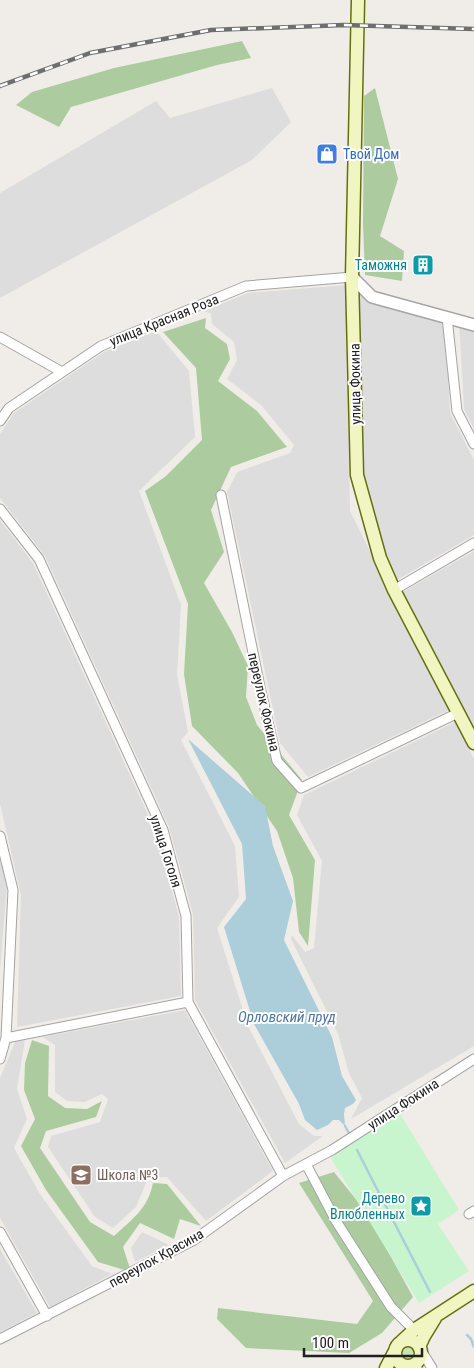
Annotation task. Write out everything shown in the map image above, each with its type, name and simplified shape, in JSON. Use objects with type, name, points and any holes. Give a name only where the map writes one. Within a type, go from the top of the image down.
[{"type":"main road","name":"улица Фокина","points":[[358,0],[352,277],[357,475],[375,543],[394,590],[474,743]]},
{"type":"main road","points":[[386,1368],[398,1346],[414,1330],[474,1291]]},
{"type":"main road","points":[[398,1346],[397,1360],[409,1367],[420,1358],[419,1347],[436,1316]]},
{"type":"main road","points":[[398,1346],[405,1341],[413,1342],[419,1347]]},
{"type":"street","points":[[352,277],[372,297],[474,325]]},
{"type":"street","name":"улица Красная Роза","points":[[0,421],[9,408],[101,346],[246,286],[352,277]]},
{"type":"street","points":[[447,317],[457,411],[474,444]]},
{"type":"street","points":[[0,337],[62,372]]},
{"type":"street","name":"переулок Фокина","points":[[221,495],[277,761],[301,788],[458,713]]},
{"type":"street","name":"улица Гоголя","points":[[0,509],[39,559],[163,830],[186,916],[188,1002],[284,1176]]},
{"type":"street","points":[[394,590],[474,543]]},
{"type":"street","points":[[0,836],[13,890],[6,1038],[0,1059]]},
{"type":"street","points":[[6,1038],[188,1002]]},
{"type":"street","name":"улица Фокина","points":[[332,1150],[474,1059]]},
{"type":"street","name":"переулок Красина","points":[[0,1339],[194,1240],[284,1176],[332,1150]]},
{"type":"street","points":[[306,1164],[336,1221],[392,1307],[414,1330]]},
{"type":"street","points":[[0,1232],[47,1316]]},
{"type":"street","points":[[419,1347],[432,1368]]},
{"type":"shaded area","points":[[272,88],[291,122],[252,160],[0,298],[0,193],[156,101],[170,118]]},
{"type":"shaded area","points":[[346,285],[350,511],[449,710],[308,777],[280,743],[227,492],[237,472],[290,453],[294,445],[262,406],[227,379],[237,360],[234,342],[212,324],[211,314],[204,311],[248,293]]},
{"type":"shaded area","points":[[359,287],[445,315],[450,413],[474,460],[474,535],[397,580],[364,508]]},
{"type":"shaded area","points":[[459,320],[474,325],[474,429],[464,409]]},
{"type":"shaded area","points":[[156,331],[189,371],[195,437],[139,491],[181,605],[177,675],[188,732],[181,740],[235,846],[239,897],[217,928],[248,1026],[299,1124],[314,1136],[323,1136],[285,1163],[195,1000],[193,914],[169,827],[45,556],[0,498],[0,434],[14,413],[104,352]]},
{"type":"shaded area","points":[[0,520],[33,563],[156,832],[179,917],[181,996],[17,1027],[21,895],[0,804]]},
{"type":"shaded area","points":[[474,551],[474,728],[403,592]]},
{"type":"shaded area","points":[[455,722],[474,759],[474,1046],[351,1119],[362,1098],[349,1073],[338,1034],[291,939],[292,935],[305,952],[314,948],[322,861],[297,815],[304,795]]},
{"type":"shaded area","points":[[0,856],[7,884],[0,971]]},
{"type":"shaded area","points":[[185,1010],[273,1171],[206,1221],[167,1177],[148,1178],[136,1207],[113,1228],[95,1217],[48,1147],[51,1136],[100,1122],[108,1099],[102,1094],[85,1102],[67,1101],[55,1092],[55,1045],[42,1037]]},
{"type":"shaded area","points":[[25,1040],[17,1089],[27,1119],[14,1148],[40,1194],[92,1266],[112,1274],[50,1307],[0,1218],[0,1078],[15,1042]]},
{"type":"shaded area","points":[[142,1232],[169,1245],[135,1262],[131,1248]]},
{"type":"shaded area","points":[[0,1249],[37,1313],[0,1332]]},
{"type":"green space","points":[[242,41],[251,58],[217,65],[71,107],[59,127],[16,105],[32,92],[114,68]]},
{"type":"green space","points":[[375,88],[398,179],[380,236],[404,251],[402,281],[365,275],[363,224],[364,96]]},
{"type":"green space","points":[[206,318],[205,328],[227,344],[230,359],[218,381],[257,411],[287,447],[231,467],[211,510],[224,552],[204,583],[232,632],[248,666],[246,697],[257,725],[302,780],[289,815],[315,860],[308,946],[299,932],[293,878],[277,831],[238,773],[192,726],[184,674],[188,604],[145,491],[166,476],[202,440],[196,368],[163,332]]},
{"type":"green space","points":[[32,1040],[49,1046],[48,1096],[65,1108],[87,1109],[102,1101],[96,1117],[46,1131],[40,1148],[90,1222],[114,1236],[143,1207],[151,1192],[153,1183],[167,1184],[201,1226],[180,1219],[174,1239],[140,1223],[123,1247],[131,1272],[98,1262],[46,1190],[21,1146],[35,1119],[24,1090],[25,1063]]},
{"type":"green space","points":[[399,1112],[459,1210],[438,1224],[469,1271],[419,1303],[329,1155]]},
{"type":"green space","points":[[334,1172],[367,1213],[413,1297],[382,1333],[349,1353],[246,1348],[217,1319],[218,1308],[357,1324],[373,1301],[299,1183]]},
{"type":"green space","points":[[407,1346],[415,1354],[407,1362],[399,1354]]},
{"type":"water","name":"Орловский пруд","points":[[188,739],[265,806],[273,846],[293,901],[284,940],[332,1037],[342,1076],[356,1100],[345,1108],[345,1126],[339,1120],[333,1120],[328,1125],[317,1130],[305,1120],[299,1104],[254,1024],[224,927],[246,899],[242,844]]},
{"type":"waterway","points":[[345,1126],[350,1135]]},
{"type":"waterway","points":[[357,1150],[430,1292]]},
{"type":"waterway","points":[[467,1335],[474,1347]]},
{"type":"railway","points":[[0,86],[90,53],[211,30],[344,25],[474,29]]},
{"type":"place","name":"Твой Дом","points":[[327,154]]},
{"type":"place","name":"Таможня","points":[[423,265]]},
{"type":"place","name":"Школа №3","points":[[81,1175]]},
{"type":"place","name":"Дерево Влюбленных","points":[[421,1206]]}]
